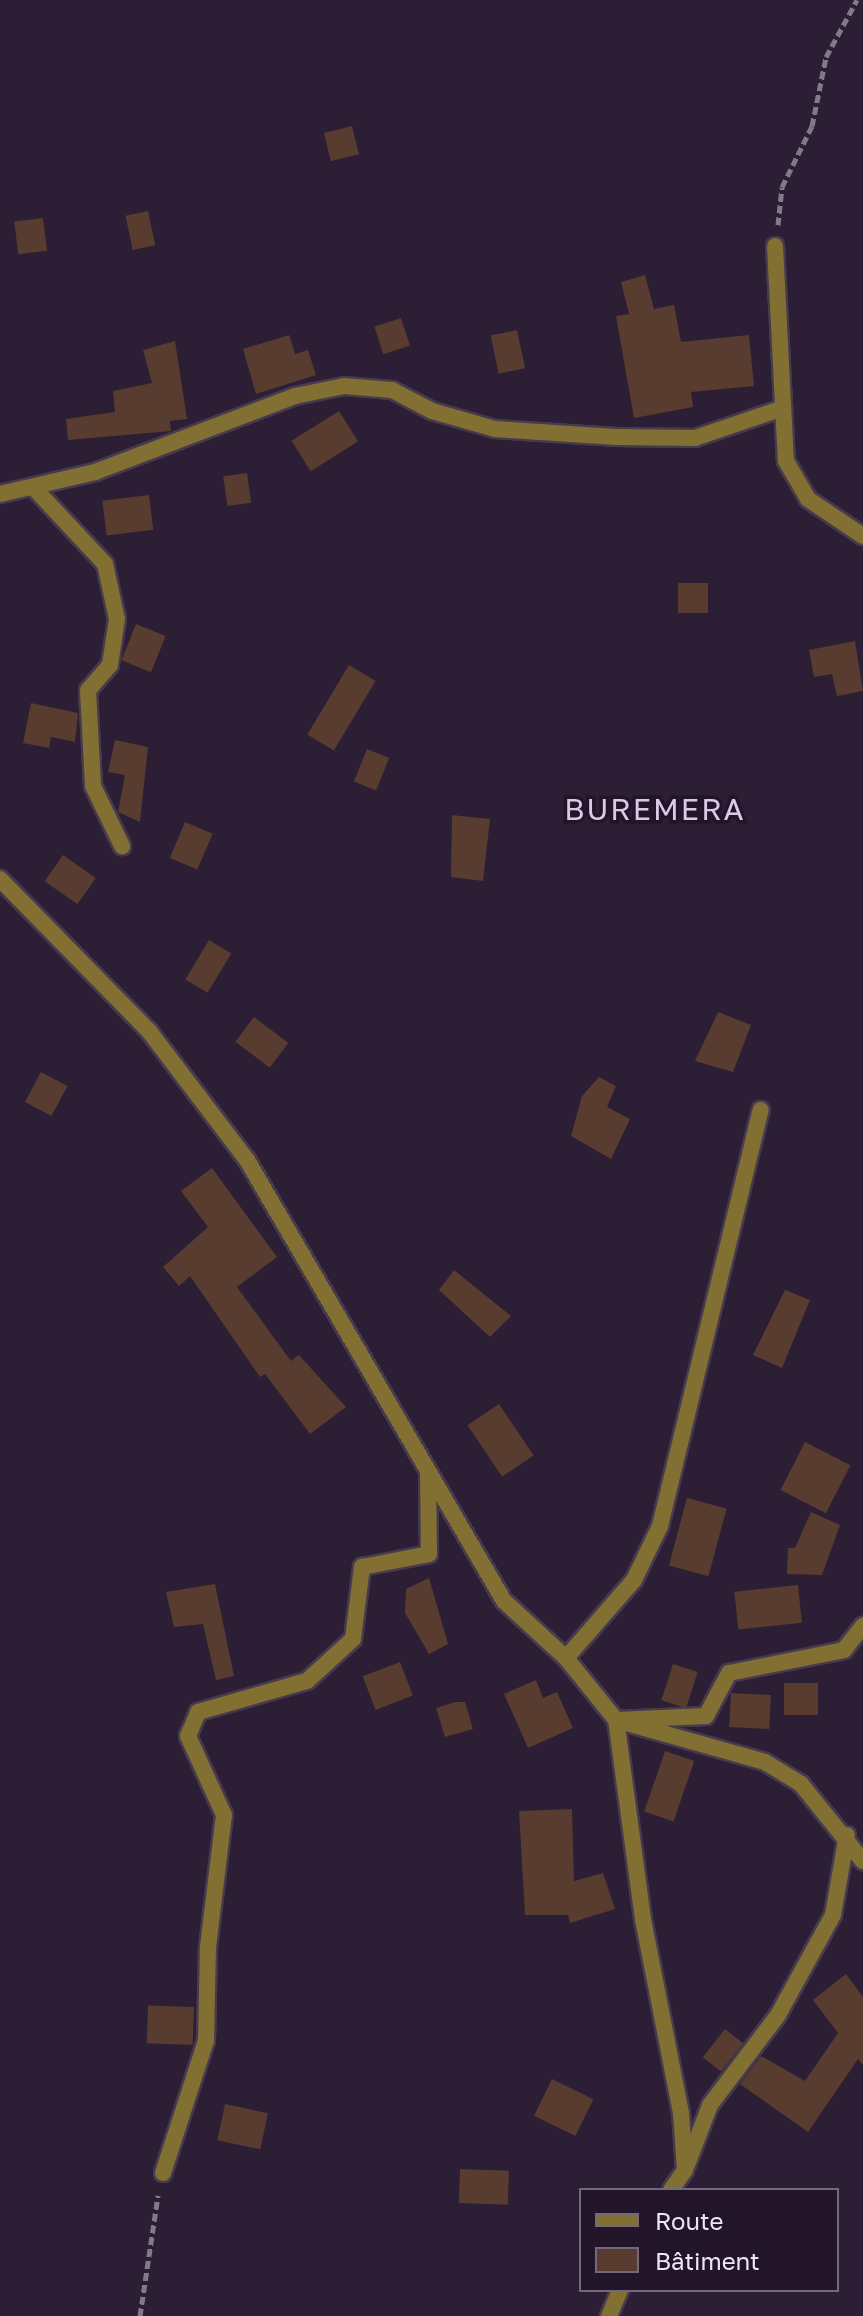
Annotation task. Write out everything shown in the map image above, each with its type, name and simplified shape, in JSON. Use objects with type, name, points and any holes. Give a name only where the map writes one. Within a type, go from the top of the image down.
[{"type":"street","points":[[775,246],[780,409],[786,461],[808,499],[863,536]]},
{"type":"street","points":[[0,494],[35,489],[204,435],[295,396],[344,386],[392,390],[495,429],[616,437],[695,438],[780,409]]},
{"type":"street","points":[[35,489],[105,564],[117,619],[110,665],[88,690],[93,786],[122,846]]},
{"type":"street","points":[[0,879],[149,1031],[247,1160],[504,1601],[566,1658],[616,1720],[685,2170]]},
{"type":"street","points":[[566,1658],[634,1580],[660,1526],[761,1110]]},
{"type":"street","points":[[163,2173],[206,2041],[208,1947],[224,1815],[188,1736],[198,1712],[307,1681],[353,1639],[362,1567],[429,1554],[428,1469]]},
{"type":"street","points":[[616,1720],[706,1716],[729,1673],[844,1650],[863,1626]]},
{"type":"street","points":[[616,1720],[765,1762],[801,1784],[847,1835],[863,1861]]},
{"type":"street","points":[[672,2188],[685,2170],[710,2105],[778,2015],[833,1915],[847,1835]]},
{"type":"street","points":[[609,2316],[619,2292]]},
{"type":"path","points":[[775,246],[782,187],[812,126],[826,57],[857,0]]},
{"type":"path","points":[[140,2316],[163,2173]]},
{"type":"building","points":[[352,126],[359,154],[331,161],[324,133]]},
{"type":"building","points":[[148,211],[155,245],[133,250],[126,216]]},
{"type":"building","points":[[43,218],[47,251],[18,254],[14,222]]},
{"type":"building","points":[[645,275],[654,309],[674,305],[681,342],[749,335],[754,386],[691,392],[693,407],[634,418],[616,316],[629,314],[621,282]]},
{"type":"building","points":[[401,318],[410,346],[383,354],[374,327]]},
{"type":"building","points":[[517,330],[525,368],[499,374],[491,336]]},
{"type":"building","points":[[289,335],[295,354],[308,350],[316,375],[256,394],[243,349]]},
{"type":"building","points":[[175,341],[187,419],[170,421],[171,431],[68,440],[66,419],[115,412],[113,391],[152,383],[143,350]]},
{"type":"building","points":[[339,411],[358,442],[311,471],[292,441]]},
{"type":"building","points":[[247,473],[251,503],[227,506],[223,476]]},
{"type":"building","points":[[149,495],[153,530],[107,535],[102,501]]},
{"type":"building","points":[[678,583],[708,583],[708,613],[678,613]]},
{"type":"building","points":[[136,624],[166,636],[151,672],[121,660]]},
{"type":"building","points":[[855,641],[863,691],[837,696],[832,674],[814,677],[809,650]]},
{"type":"building","points":[[349,665],[376,681],[334,750],[307,734]]},
{"type":"building","points":[[31,703],[78,713],[75,742],[51,737],[49,748],[23,743]]},
{"type":"building","points":[[115,740],[148,747],[140,822],[118,812],[125,775],[108,772]]},
{"type":"building","points":[[367,749],[389,758],[376,790],[354,781]]},
{"type":"building","points":[[452,815],[490,819],[483,881],[451,877]]},
{"type":"building","points":[[185,822],[213,834],[197,870],[170,858]]},
{"type":"building","points":[[63,855],[96,878],[77,904],[45,881]]},
{"type":"building","points":[[209,940],[231,953],[208,993],[185,979]]},
{"type":"building","points":[[718,1012],[751,1025],[733,1072],[695,1061]]},
{"type":"building","points":[[254,1017],[288,1043],[270,1068],[235,1042]]},
{"type":"building","points":[[41,1072],[67,1086],[52,1116],[25,1102]]},
{"type":"building","points":[[599,1077],[616,1086],[607,1107],[630,1119],[611,1159],[571,1136],[582,1096]]},
{"type":"building","points":[[212,1168],[277,1257],[237,1287],[291,1361],[299,1355],[346,1407],[310,1434],[265,1374],[260,1377],[190,1276],[179,1286],[163,1267],[208,1227],[181,1191]]},
{"type":"building","points":[[454,1270],[511,1316],[490,1337],[439,1290]]},
{"type":"building","points":[[785,1290],[810,1300],[782,1368],[753,1355]]},
{"type":"building","points":[[499,1404],[534,1455],[502,1477],[467,1425]]},
{"type":"building","points":[[805,1442],[850,1465],[826,1513],[780,1490]]},
{"type":"building","points":[[687,1498],[727,1509],[708,1576],[669,1566]]},
{"type":"building","points":[[811,1512],[840,1525],[822,1575],[787,1574],[788,1548],[795,1548]]},
{"type":"building","points":[[429,1578],[448,1644],[429,1654],[405,1613],[406,1589]]},
{"type":"building","points":[[215,1584],[234,1676],[216,1680],[203,1624],[174,1627],[166,1592]]},
{"type":"building","points":[[798,1585],[802,1623],[738,1629],[734,1592]]},
{"type":"building","points":[[400,1662],[413,1696],[376,1710],[363,1676]]},
{"type":"building","points":[[673,1664],[698,1672],[686,1708],[661,1700]]},
{"type":"building","points":[[536,1680],[543,1698],[557,1692],[573,1728],[528,1748],[504,1694]]},
{"type":"building","points":[[784,1683],[818,1683],[818,1715],[784,1715]]},
{"type":"building","points":[[731,1693],[771,1695],[769,1729],[729,1727]]},
{"type":"building","points":[[465,1702],[473,1729],[445,1737],[436,1708]]},
{"type":"building","points":[[665,1751],[694,1761],[673,1822],[644,1812]]},
{"type":"building","points":[[572,1809],[574,1881],[603,1873],[615,1909],[570,1923],[568,1915],[525,1915],[519,1811]]},
{"type":"building","points":[[846,1974],[863,1997],[863,2065],[858,2059],[808,2132],[740,2084],[761,2056],[805,2081],[838,2033],[813,2000]]},
{"type":"building","points":[[148,2005],[194,2007],[193,2045],[147,2043]]},
{"type":"building","points":[[725,2029],[743,2043],[721,2072],[703,2057]]},
{"type":"building","points":[[552,2079],[593,2099],[575,2136],[534,2116]]},
{"type":"building","points":[[225,2104],[268,2113],[260,2149],[217,2140]]},
{"type":"building","points":[[460,2169],[509,2171],[508,2205],[459,2203]]},
{"type":"district","name":"BUREMERA","points":[[655,809]]}]
